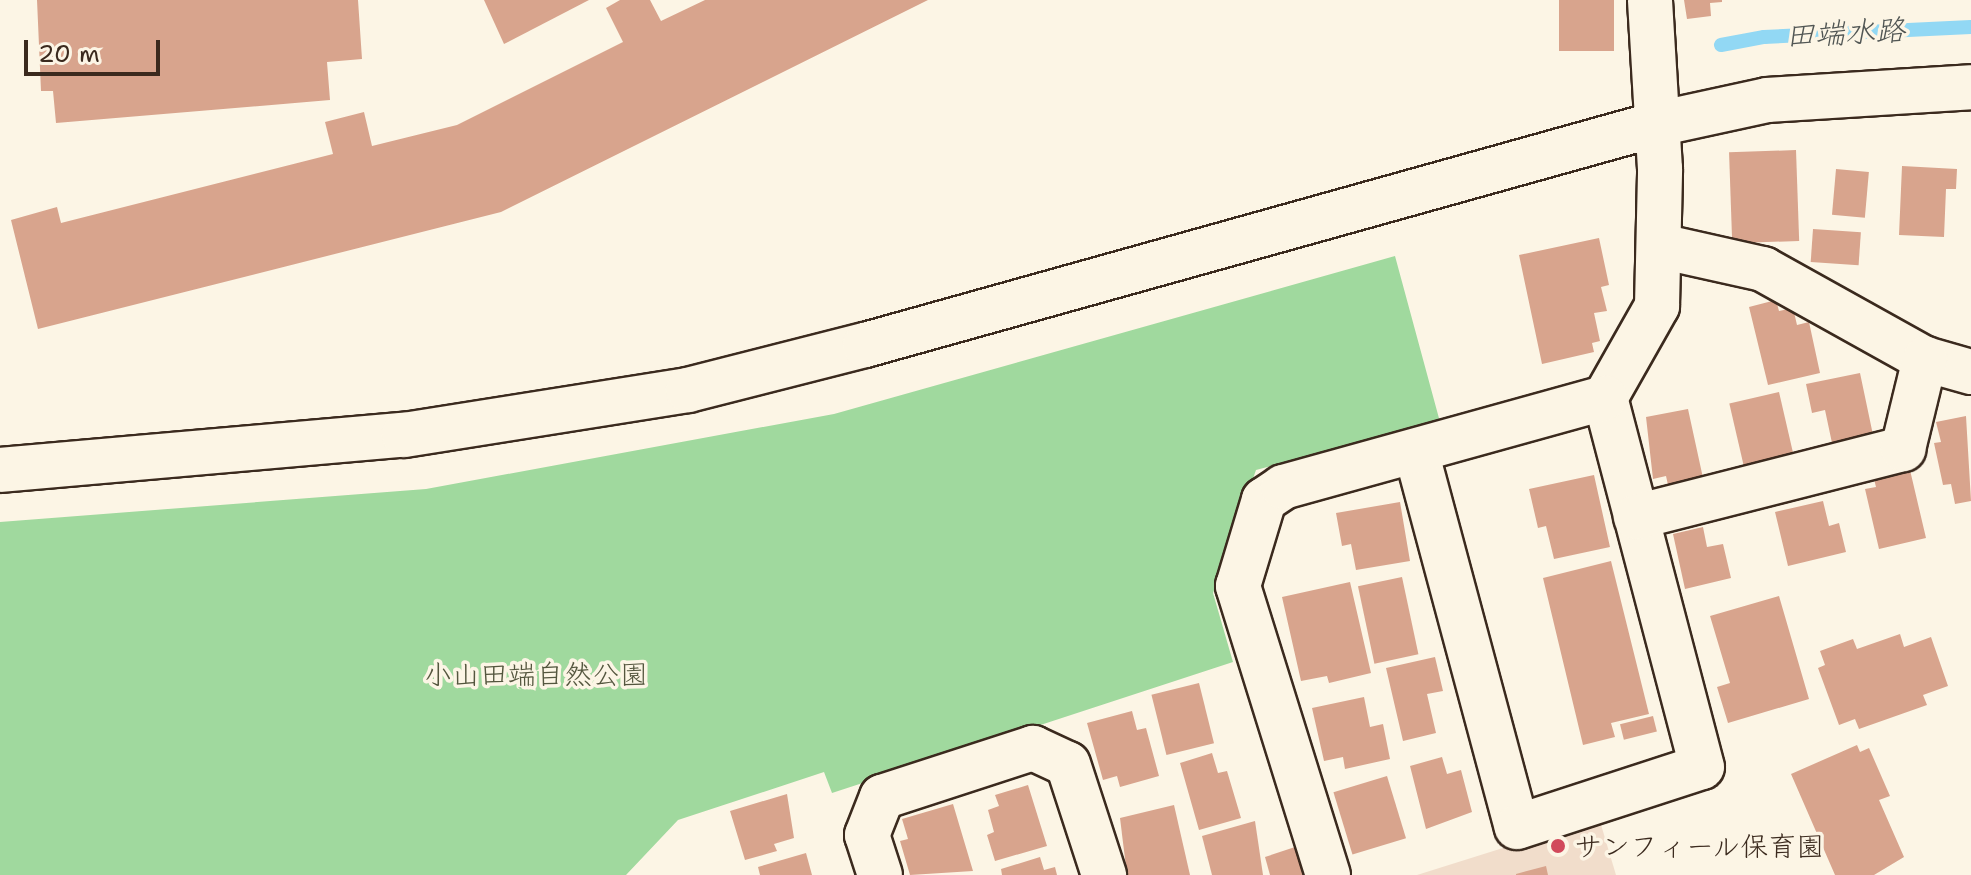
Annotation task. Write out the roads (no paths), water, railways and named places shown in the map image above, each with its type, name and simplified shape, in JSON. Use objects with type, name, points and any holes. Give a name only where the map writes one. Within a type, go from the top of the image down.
[{"type":"street","points":[[1416,451],[1517,827],[1702,767],[1605,398],[1657,306],[1660,246],[1650,0]]},
{"type":"street","points":[[0,470],[404,435],[688,390],[865,345],[1657,124],[1767,100],[1971,87]]},
{"type":"street","points":[[1660,246],[1763,269],[1925,359],[1971,372]]},
{"type":"street","points":[[1636,517],[1903,449],[1925,359]]},
{"type":"street","points":[[1328,875],[1238,586],[1264,500],[1283,487],[1605,398]]},
{"type":"street","points":[[880,875],[867,835],[882,797],[1033,748],[1068,764],[1104,875]]},
{"type":"waterway","name":"田端水路","points":[[1721,45],[1764,37],[1971,27]]},
{"type":"place","name":"サンフィール保育園","points":[[1558,846]]},
{"type":"park label","name":"小山田端自然公園","points":[[536,674]]}]
